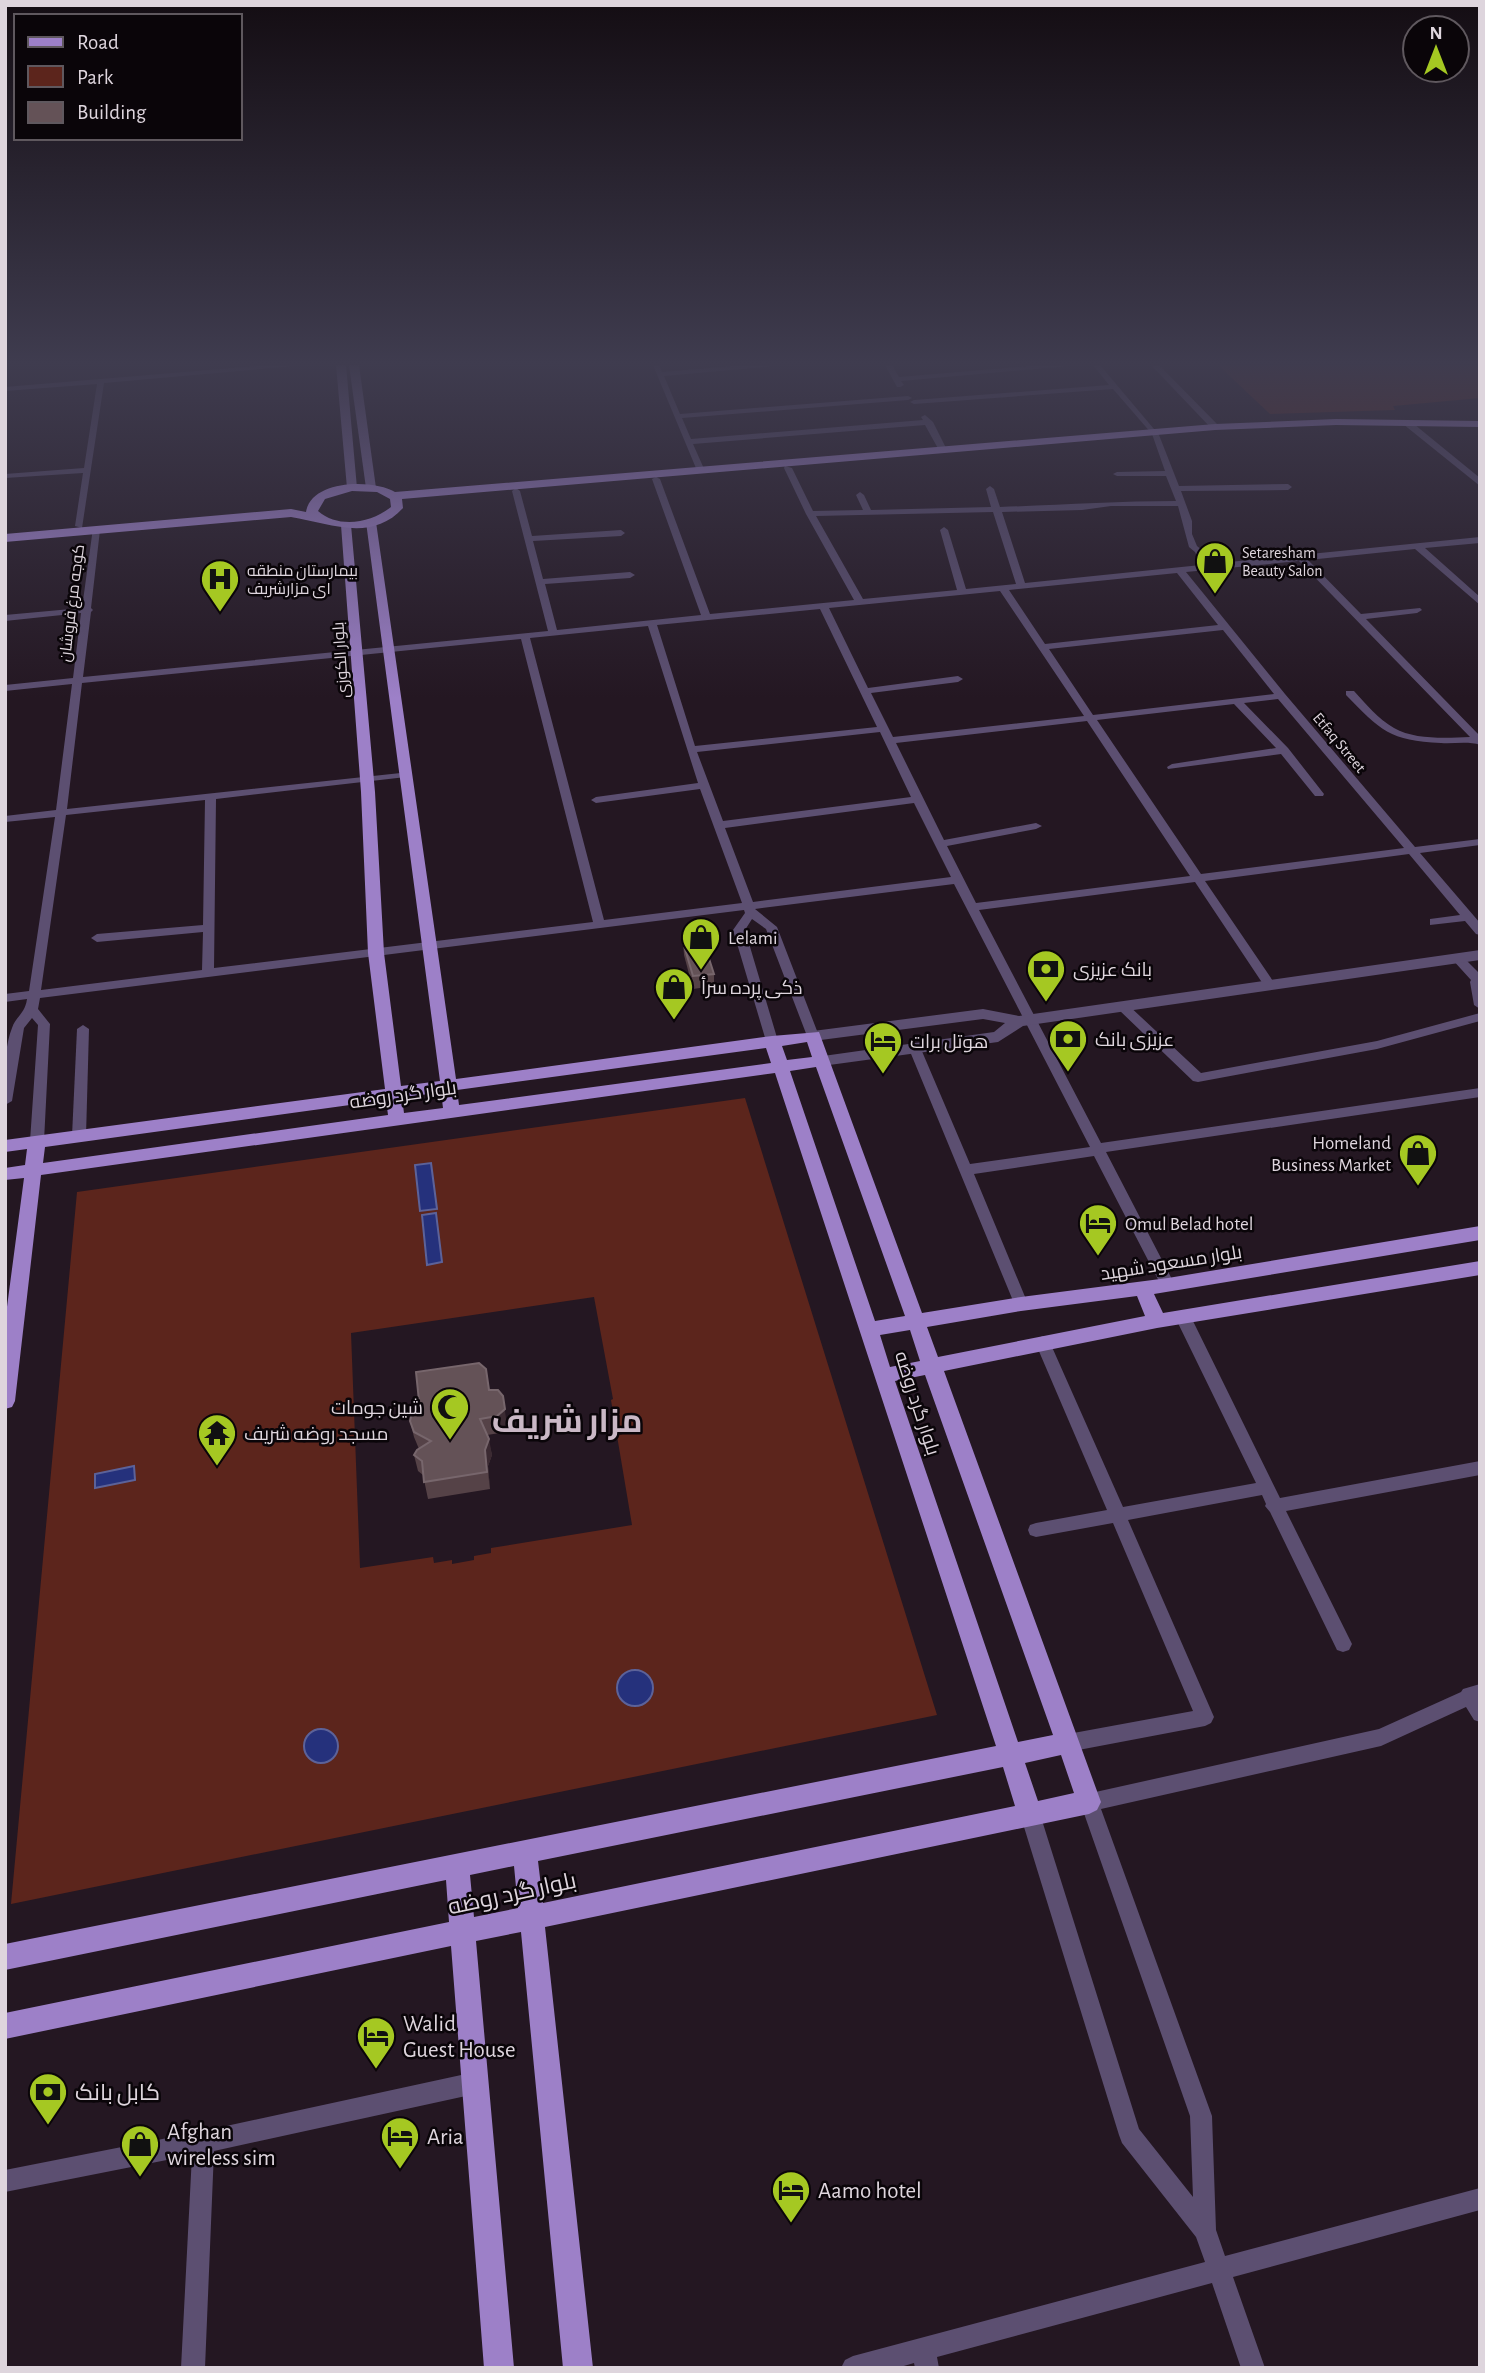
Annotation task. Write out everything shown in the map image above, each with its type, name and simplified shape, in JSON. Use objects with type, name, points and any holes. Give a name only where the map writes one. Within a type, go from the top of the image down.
[{"type":"highway","points":[[5,532],[290,508],[314,502],[329,493],[352,488],[371,488],[396,502],[654,476]]},
{"type":"highway","points":[[5,538],[291,513],[345,525],[371,522],[385,517],[396,502],[695,476]]},
{"type":"highway","points":[[314,502],[312,512],[316,517]]},
{"type":"main road","points":[[351,476],[352,488]]},
{"type":"main road","points":[[369,476],[371,488]]},
{"type":"main road","points":[[371,522],[452,1112]]},
{"type":"main road","name":"بلوار الکوزی","points":[[345,525],[367,785],[376,953],[397,1120]]},
{"type":"main road","name":"بلوار گرد روضه","points":[[5,1146],[813,1036],[1089,1802],[5,2026]]},
{"type":"main road","name":"بلوار گرد روضه","points":[[772,1041],[1030,1814]]},
{"type":"main road","name":"بلوار گرد روضه","points":[[5,1174],[822,1061]]},
{"type":"main road","points":[[5,1401],[37,1141]]},
{"type":"main road","name":"بلوار مسعود شهید","points":[[868,1330],[1021,1304],[1143,1289],[1480,1233]]},
{"type":"main road","points":[[883,1376],[1157,1321],[1480,1268]]},
{"type":"main road","points":[[1143,1289],[1157,1321]]},
{"type":"main road","name":"بلوار گرد روضه","points":[[5,1957],[1068,1743]]},
{"type":"main road","points":[[525,1852],[578,2368]]},
{"type":"main road","points":[[457,1866],[499,2368]]},
{"type":"street","points":[[79,526],[87,476]]},
{"type":"street","points":[[792,476],[810,514],[860,602]]},
{"type":"street","points":[[1172,476],[1193,547],[1199,551],[1206,567]]},
{"type":"street","points":[[656,479],[708,618]]},
{"type":"street","points":[[1176,489],[1288,487]]},
{"type":"street","points":[[990,488],[1021,586]]},
{"type":"street","points":[[516,491],[554,633]]},
{"type":"street","points":[[860,495],[869,514]]},
{"type":"street","points":[[810,514],[869,514],[1111,503],[1182,504]]},
{"type":"street","name":"كوجه مرغ فروشان","points":[[32,1010],[61,813],[96,530]]},
{"type":"street","points":[[944,530],[962,592]]},
{"type":"street","points":[[528,539],[621,533]]},
{"type":"street","points":[[5,688],[1480,540]]},
{"type":"street","points":[[1417,546],[1480,602]]},
{"type":"street","points":[[1301,558],[1479,741]]},
{"type":"street","name":"Etfaq Street","points":[[1179,570],[1281,696],[1480,931]]},
{"type":"street","points":[[540,582],[630,575]]},
{"type":"street","points":[[1003,588],[1269,984]]},
{"type":"street","points":[[823,606],[1025,1020],[1098,1149],[1168,1285]]},
{"type":"street","points":[[5,618],[88,610]]},
{"type":"street","points":[[1358,617],[1417,610]]},
{"type":"street","points":[[652,623],[691,750],[750,909],[771,927],[813,1036],[983,1014],[1025,1020],[1480,955]]},
{"type":"street","points":[[1042,647],[1225,627]]},
{"type":"street","points":[[525,636],[599,923]]},
{"type":"street","points":[[865,691],[958,679]]},
{"type":"street","points":[[1350,693],[1395,733],[1453,741],[1479,741]]},
{"type":"street","points":[[890,741],[1281,696]]},
{"type":"street","points":[[1236,701],[1302,769],[1319,794]]},
{"type":"street","points":[[691,750],[883,729]]},
{"type":"street","points":[[1172,767],[1284,750]]},
{"type":"street","points":[[5,819],[211,796],[407,780]]},
{"type":"street","points":[[596,800],[704,785]]},
{"type":"street","points":[[208,972],[211,796]]},
{"type":"street","points":[[719,825],[918,799]]},
{"type":"street","points":[[940,844],[1036,826]]},
{"type":"street","points":[[972,907],[1480,842]]},
{"type":"street","points":[[5,998],[428,947],[599,923],[750,909],[958,880]]},
{"type":"street","points":[[750,909],[739,930],[772,1041]]},
{"type":"street","points":[[1434,922],[1468,917]]},
{"type":"street","points":[[97,939],[209,928]]},
{"type":"street","points":[[1457,958],[1479,980],[1476,982],[1480,1005]]},
{"type":"street","points":[[1122,1006],[1198,1078],[1377,1045],[1480,1017]]},
{"type":"street","points":[[5,1101],[18,1027],[32,1010],[44,1024],[37,1141]]},
{"type":"street","points":[[822,1061],[998,1037],[1025,1020]]},
{"type":"street","points":[[79,1136],[83,1029]]},
{"type":"street","points":[[915,1049],[1021,1304]]},
{"type":"street","points":[[965,1170],[1480,1092]]},
{"type":"street","points":[[1183,1317],[1273,1506],[1343,1644]]},
{"type":"street","points":[[1043,1342],[1205,1717],[1068,1743]]},
{"type":"street","points":[[1273,1506],[1480,1468]]},
{"type":"street","points":[[1036,1530],[1265,1488]]},
{"type":"street","points":[[1253,2368],[1205,2230],[1201,2116],[1089,1802],[1381,1737],[1475,1694],[1480,1714]]},
{"type":"street","points":[[1030,1814],[1130,2135],[1205,2230]]},
{"type":"street","points":[[5,2181],[203,2142],[475,2082]]},
{"type":"street","points":[[193,2368],[203,2142]]},
{"type":"street","points":[[853,2368],[925,2358],[1219,2269],[1480,2199]]},
{"type":"green space","points":[[745,1098],[937,1715],[11,1904],[77,1192]],"holes":[[[594,1297],[613,1399],[611,1400],[632,1525],[491,1548],[491,1553],[474,1556],[474,1560],[452,1564],[452,1560],[434,1563],[433,1557],[360,1568],[351,1333]]]},
{"type":"shaded area","points":[[431,1163],[437,1209],[420,1211],[415,1165]]},
{"type":"shaded area","points":[[436,1213],[442,1262],[427,1265],[422,1215]]},
{"type":"shaded area","points":[[134,1466],[135,1480],[95,1488],[95,1474]]},
{"type":"shaded area","points":[[635,1670],[648,1675],[653,1688],[648,1701],[635,1706],[622,1701],[617,1688],[622,1675]]},
{"type":"shaded area","points":[[321,1729],[333,1734],[338,1746],[333,1758],[321,1763],[309,1758],[304,1746],[309,1734]]},
{"type":"building","points":[[703,940],[714,974],[693,976],[683,942]]},
{"type":"building","name":"شین جومات","points":[[479,1363],[486,1369],[489,1390],[498,1390],[503,1396],[505,1409],[497,1416],[480,1419],[489,1439],[485,1450],[487,1472],[424,1482],[422,1461],[414,1455],[431,1441],[414,1432],[410,1421],[413,1408],[419,1401],[416,1372]]},
{"type":"place","name":"Setaresham Beauty Salon","points":[[1215,595]]},
{"type":"place","name":"بیمارستان منطقه ای مزارشریف","points":[[220,613]]},
{"type":"place","name":"Lelami","points":[[701,971]]},
{"type":"place","name":"بانک عزیزی","points":[[1046,1003]]},
{"type":"place","name":"ذکی پرده سرأ","points":[[674,1021]]},
{"type":"place","name":"عزیزی بانک","points":[[1068,1073]]},
{"type":"place","name":"هوتل برات","points":[[883,1075]]},
{"type":"place","name":"Homeland Business Market","points":[[1418,1187]]},
{"type":"place","name":"Omul Belad hotel","points":[[1098,1257]]},
{"type":"place","name":"شین جومات","points":[[450,1441]]},
{"type":"place","name":"مسجد روضه شریف","points":[[217,1467]]},
{"type":"place","name":"Walid Guest House","points":[[376,2070]]},
{"type":"place","name":"کابل بانک","points":[[48,2126]]},
{"type":"place","name":"Aria","points":[[400,2170]]},
{"type":"place","name":"Afghan wireless sim","points":[[140,2178]]},
{"type":"place","name":"Aamo hotel","points":[[791,2224]]},
{"type":"district","name":"مزار شريف","points":[[567,1420]]}]
